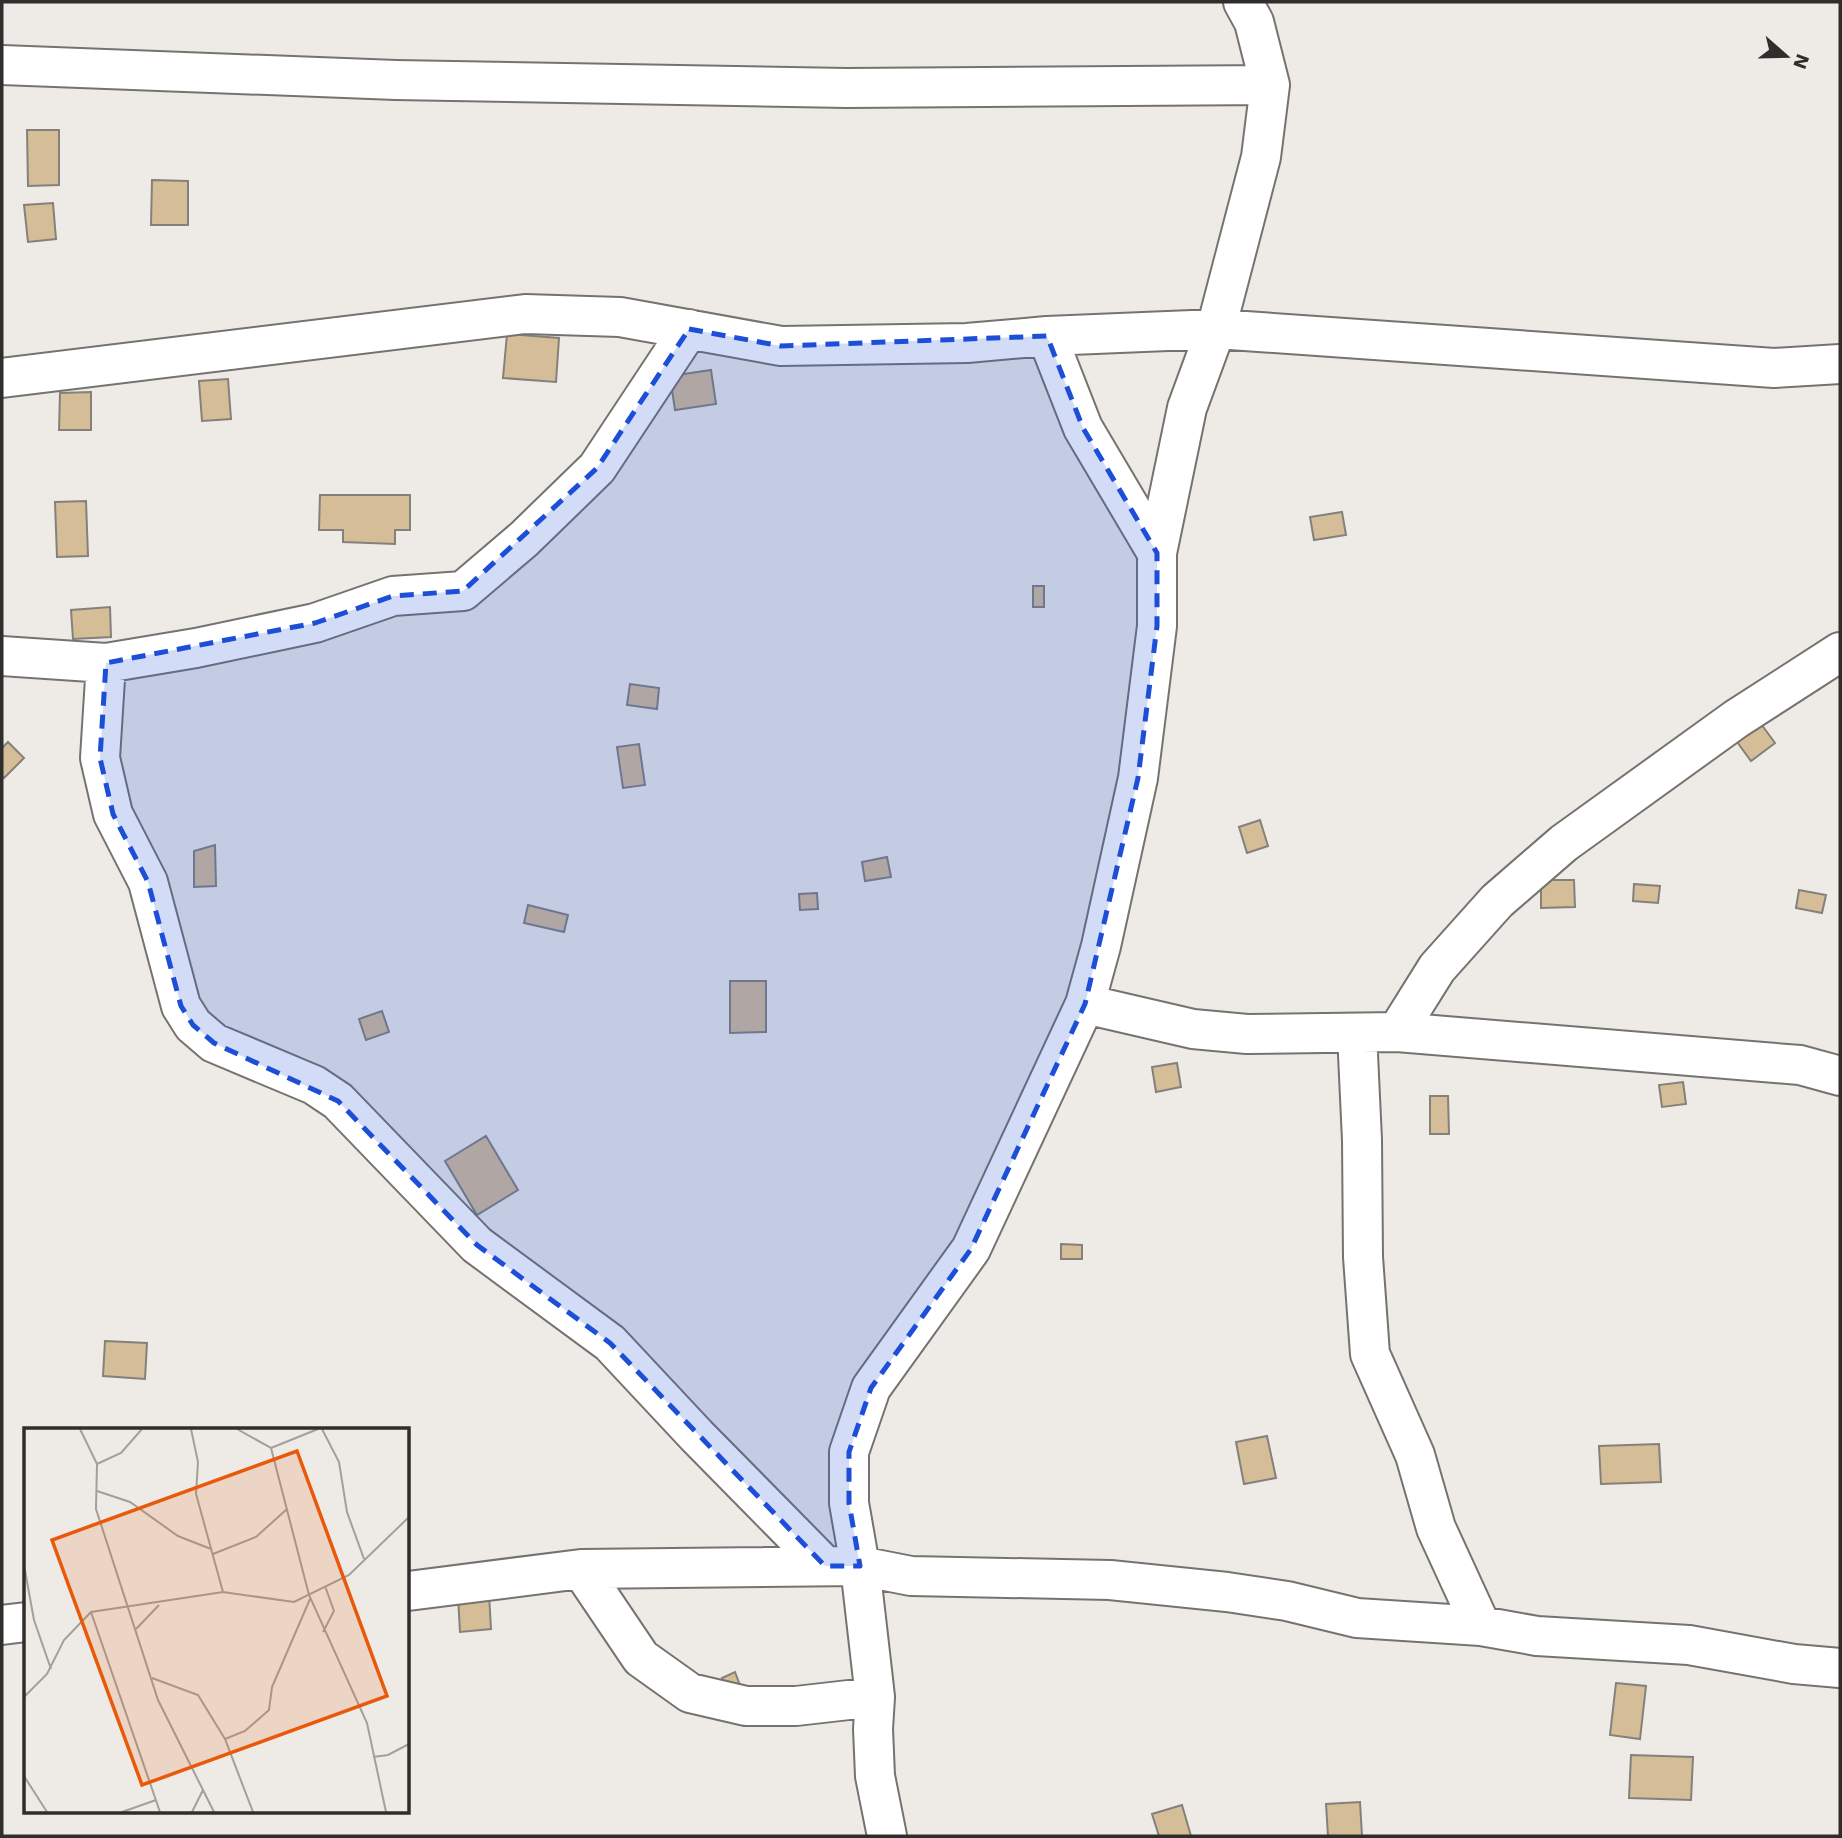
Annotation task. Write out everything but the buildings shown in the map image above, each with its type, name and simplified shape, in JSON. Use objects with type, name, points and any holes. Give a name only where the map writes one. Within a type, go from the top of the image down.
[{"type":"street","points":[[887,1836],[875,1776],[875,1697],[868,1651],[843,1566],[849,1503],[849,1452],[871,1388],[971,1249],[1086,1004],[1138,778],[1157,626],[1157,553],[1187,408],[1216,329],[1261,157],[1270,85],[1254,22],[1243,2]]},
{"type":"street","points":[[2,65],[396,80],[846,89],[1270,85]]},
{"type":"street","points":[[2,377],[525,314],[620,317],[781,346],[967,343],[1047,336],[1216,329],[1774,369],[1840,364]]},
{"type":"street","points":[[2,656],[106,663],[196,648],[314,623],[393,597],[463,591],[524,539],[597,468],[689,329]]},
{"type":"street","points":[[1047,336],[1083,428],[1157,553]]},
{"type":"street","points":[[1397,1032],[1437,968],[1497,901],[1564,843],[1714,734],[1840,652]]},
{"type":"street","points":[[106,663],[100,758],[113,814],[148,882],[181,1006],[193,1025],[214,1043],[314,1085],[338,1101],[477,1245],[610,1343],[697,1436],[843,1566]]},
{"type":"street","points":[[1086,1004],[1193,1029],[1247,1034],[1397,1032],[1786,1064],[1840,1076]]},
{"type":"street","points":[[1357,1033],[1362,1140],[1363,1257],[1370,1354],[1415,1455],[1436,1528],[1481,1626]]},
{"type":"street","points":[[410,1591],[546,1576],[581,1569],[843,1566],[911,1576],[1123,1582],[1275,1599],[1357,1618],[1481,1626],[1537,1636],[1689,1645],[1794,1664],[1840,1668]]},
{"type":"street","points":[[581,1569],[641,1658],[690,1693],[746,1706],[796,1706],[875,1697]]},
{"type":"street","points":[[2,1625],[24,1622]]},
{"type":"highlighted area","points":[[689,329],[781,346],[1047,336],[1083,428],[1157,553],[1157,626],[1138,778],[1085,1004],[971,1249],[871,1388],[849,1452],[849,1503],[860,1566],[825,1566],[610,1343],[477,1245],[338,1101],[214,1043],[193,1025],[181,1006],[148,882],[113,814],[100,758],[106,663],[315,623],[393,596],[463,591],[597,468]]}]
